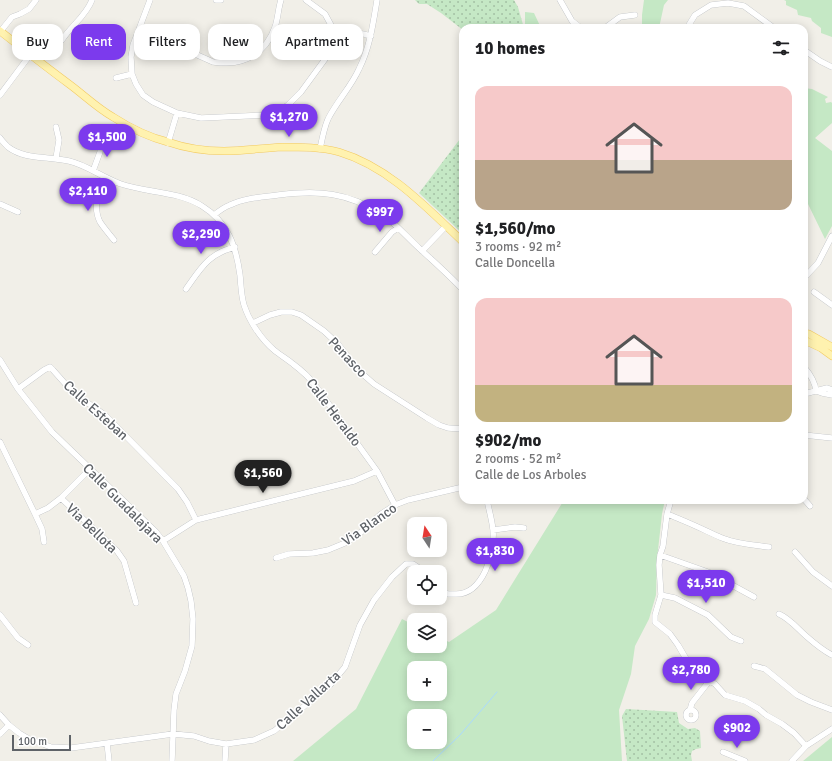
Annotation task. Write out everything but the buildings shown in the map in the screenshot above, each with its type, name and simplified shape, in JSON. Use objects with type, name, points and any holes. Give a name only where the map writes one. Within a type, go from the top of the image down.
[{"type":"main road","points":[[0,31],[12,41]]},
{"type":"main road","points":[[37,60],[112,117],[138,131],[168,143],[191,148],[224,151],[302,147],[338,152],[356,158],[378,169],[397,182],[420,201],[459,238]]},
{"type":"main road","points":[[808,334],[832,347]]},
{"type":"main road","points":[[808,342],[832,356]]},
{"type":"street","points":[[0,31],[12,17],[29,9],[36,0]]},
{"type":"street","points":[[63,38],[86,11],[92,0]]},
{"type":"street","points":[[142,24],[150,0]]},
{"type":"street","points":[[216,0],[221,0]]},
{"type":"street","points":[[200,56],[213,62],[225,63],[240,62],[252,56],[263,48],[270,39],[275,27],[281,0]]},
{"type":"street","points":[[306,0],[325,14],[330,24]]},
{"type":"street","points":[[320,149],[327,120],[352,82],[366,54],[371,36],[377,0]]},
{"type":"street","points":[[560,0],[572,21],[575,24]]},
{"type":"street","points":[[690,24],[695,16],[711,5],[728,3],[744,6],[764,24]]},
{"type":"street","points":[[610,24],[620,17],[635,15]]},
{"type":"street","points":[[363,34],[371,36]]},
{"type":"street","points":[[134,43],[131,57],[132,74],[143,95],[153,102],[177,113],[201,118],[264,115],[278,111],[288,105],[301,92],[324,60]]},
{"type":"street","points":[[808,53],[820,62],[832,67]]},
{"type":"street","points":[[0,95],[26,60]]},
{"type":"street","points":[[116,78],[132,74]]},
{"type":"street","points":[[168,143],[177,113]]},
{"type":"street","points":[[56,127],[59,140],[56,158]]},
{"type":"street","name":"Calle Heraldo","points":[[0,138],[6,146],[25,156],[56,158],[76,163],[105,178],[122,184],[191,200],[214,215],[228,233],[235,247],[244,305],[256,330],[266,343],[308,376],[315,384],[377,471],[395,505]]},
{"type":"street","points":[[93,171],[100,152],[101,140]]},
{"type":"street","points":[[105,178],[98,197],[97,213],[105,229],[114,240]]},
{"type":"street","points":[[214,215],[238,202],[255,198],[295,193],[311,192],[333,194],[351,199],[368,206],[384,216],[459,286]]},
{"type":"street","points":[[0,204],[18,212]]},
{"type":"street","points":[[422,251],[446,226]]},
{"type":"street","points":[[375,252],[392,232],[398,228]]},
{"type":"street","points":[[808,274],[818,263],[832,236]]},
{"type":"street","points":[[186,289],[198,271],[208,260],[218,253],[235,247]]},
{"type":"street","points":[[814,292],[832,305]]},
{"type":"street","name":"Penasco","points":[[253,323],[270,315],[281,312],[292,312],[301,315],[324,331],[338,344],[358,370],[374,384],[439,425],[448,428],[459,429]]},
{"type":"street","name":"Calle Guadalajara","points":[[0,360],[18,389],[52,432],[156,532],[184,576],[191,601],[193,619],[192,646],[185,671],[176,694],[172,761]]},
{"type":"street","name":"Calle Esteban","points":[[18,389],[50,367],[68,388],[105,415],[178,489],[187,502],[196,520]]},
{"type":"street","points":[[808,371],[815,384],[816,391]]},
{"type":"street","points":[[808,393],[827,388],[832,390]]},
{"type":"street","points":[[816,391],[832,395]]},
{"type":"street","points":[[808,435],[832,438]]},
{"type":"street","points":[[0,442],[36,514],[42,529],[44,542]]},
{"type":"street","points":[[36,514],[48,508],[61,498],[90,469]]},
{"type":"street","points":[[163,541],[196,520],[354,481],[377,471]]},
{"type":"street","name":"Via Blanco","points":[[276,558],[288,554],[313,553],[328,550],[345,543],[358,535],[381,514],[395,505],[408,500],[459,488]]},
{"type":"street","name":"Via Bellota","points":[[61,498],[117,551],[124,561],[136,603]]},
{"type":"street","points":[[447,593],[460,594],[469,591],[480,582],[487,569],[492,548],[493,530],[488,504]]},
{"type":"street","points":[[670,504],[667,514],[663,546],[660,555],[659,565],[661,595],[655,615],[655,622],[670,634],[695,674],[710,680],[725,695],[746,701],[759,709],[794,733],[806,746]]},
{"type":"street","points":[[667,514],[682,519],[723,538],[742,543],[769,547]]},
{"type":"street","points":[[493,530],[515,527],[524,528]]},
{"type":"street","points":[[795,552],[813,572],[832,586]]},
{"type":"street","points":[[660,555],[708,572],[754,598]]},
{"type":"street","name":"Calle Vallarta","points":[[0,715],[19,733],[29,739],[51,747],[71,748],[173,734],[194,736],[209,741],[226,744],[254,740],[274,731],[330,685],[344,667],[360,625],[374,600],[392,577],[406,564],[414,565]]},
{"type":"street","points":[[661,595],[675,598],[708,615],[731,637],[741,641]]},
{"type":"street","points":[[779,614],[786,617],[806,636],[823,650],[832,655]]},
{"type":"street","points":[[0,615],[18,638],[28,645]]},
{"type":"street","points":[[754,666],[765,669],[797,695],[832,710]]},
{"type":"street","points":[[690,710],[692,703],[710,680]]},
{"type":"street","points":[[0,734],[9,725]]},
{"type":"street","points":[[792,761],[806,746],[832,729]]},
{"type":"street","points":[[107,743],[109,761]]},
{"type":"street","points":[[225,761],[226,744]]},
{"type":"street","points":[[724,752],[745,761]]},
{"type":"green space","points":[[415,0],[514,0],[518,7],[523,24],[459,24],[459,27],[427,4],[419,4]]},
{"type":"green space","points":[[644,0],[668,0],[664,5],[660,24],[642,24]]},
{"type":"green space","points":[[784,0],[832,0],[832,37],[821,33],[821,28],[812,21],[811,18],[798,15],[797,10],[786,5],[786,1]]},
{"type":"green space","points":[[525,12],[534,13],[539,24],[525,24]]},
{"type":"green space","points":[[808,88],[828,97],[825,99],[826,103],[832,103],[832,123],[815,138],[832,151],[832,226],[825,239],[808,204]]},
{"type":"green space","points":[[459,140],[459,230],[419,193]]},
{"type":"green space","points":[[562,504],[664,504],[657,559],[656,595],[649,619],[635,646],[631,674],[619,710],[622,761],[293,761],[356,709],[402,619],[407,622],[407,653],[447,653],[447,641],[449,642],[496,610]]},
{"type":"green space","points":[[626,709],[677,712],[679,723],[688,729],[695,728],[700,731],[701,748],[692,751],[692,761],[627,761],[622,716]]},
{"type":"green space","points":[[832,737],[832,761],[803,761]]},
{"type":"waterway","points":[[433,761],[460,735],[497,692]]}]
